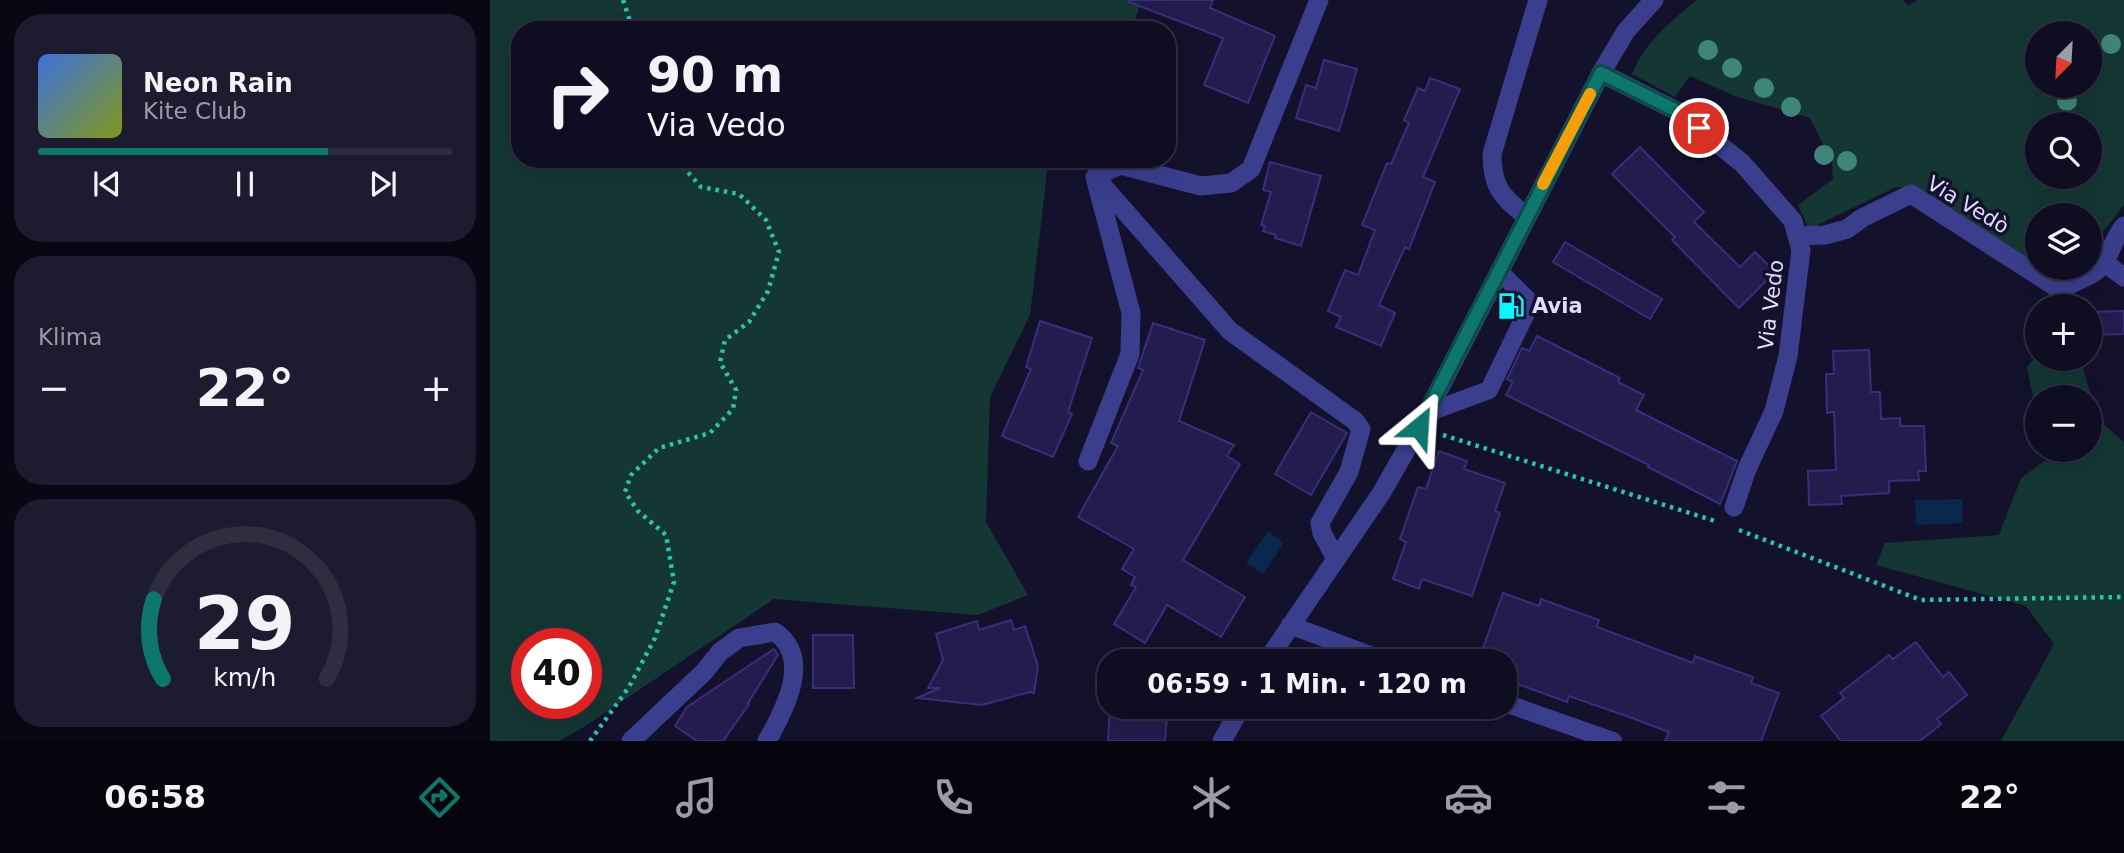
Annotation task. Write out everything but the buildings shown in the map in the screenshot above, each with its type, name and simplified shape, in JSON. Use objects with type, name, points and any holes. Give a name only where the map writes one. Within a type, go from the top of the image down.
[{"type":"street","points":[[1131,168],[1201,186],[1231,183],[1251,169],[1319,0]]},
{"type":"street","points":[[1526,216],[1502,195],[1492,175],[1492,154],[1538,0]]},
{"type":"street","points":[[1274,649],[1382,492],[1423,420],[1601,73],[1626,31],[1654,0]]},
{"type":"street","name":"Via Vedo","points":[[1601,73],[1677,111],[1741,163],[1793,221],[1799,236],[1801,250],[1788,356],[1774,411],[1747,469],[1731,516]]},
{"type":"street","points":[[1095,177],[1113,168]]},
{"type":"street","points":[[1088,461],[1129,354],[1131,313],[1095,177]]},
{"type":"street","points":[[1095,177],[1230,331],[1355,421],[1360,429],[1349,472],[1320,523],[1322,533],[1336,559]]},
{"type":"street","name":"Via Vedò","points":[[1799,236],[1825,235],[1847,229],[1862,218],[1911,194],[2059,289],[2084,278],[2105,262]]},
{"type":"street","points":[[2124,226],[2116,236],[2105,262],[2124,276]]},
{"type":"street","points":[[631,741],[704,672],[720,652],[739,638],[775,632],[789,647],[794,681],[782,715],[767,741]]},
{"type":"street","points":[[1222,741],[1234,719]]},
{"type":"lane","points":[[1423,420],[1489,390],[1531,303],[1499,271]]},
{"type":"lane","points":[[1290,625],[1354,649]]},
{"type":"lane","points":[[1517,707],[1613,741]]},
{"type":"path","points":[[623,0],[629,21]]},
{"type":"path","points":[[590,741],[629,687],[655,638],[674,582],[666,535],[638,511],[625,492],[631,475],[659,448],[710,433],[733,409],[736,390],[720,362],[724,340],[749,322],[768,291],[779,252],[766,220],[739,194],[701,187],[684,168]]},
{"type":"path","points":[[1423,420],[1715,522]]},
{"type":"path","points":[[1731,516],[1921,600],[2124,597]]},
{"type":"green space","points":[[490,0],[1142,0],[1134,21],[511,21],[511,168],[1048,168],[1030,315],[990,397],[986,522],[1028,595],[978,615],[774,599],[602,715],[602,628],[511,628],[511,719],[596,719],[559,741],[490,741]]},
{"type":"green space","points":[[1697,0],[1903,0],[1908,6],[1917,0],[2124,0],[2124,205],[2102,233],[2102,203],[2025,203],[2025,259],[1913,189],[1896,187],[1809,229],[1798,205],[1833,179],[1832,162],[1810,118],[1735,96],[1690,76],[1675,97],[1632,74],[1651,42]]},
{"type":"green space","points":[[2028,371],[2084,371],[2088,385],[2031,385]]},
{"type":"green space","points":[[2102,423],[2124,442],[2124,741],[2001,741],[2054,644],[2026,606],[1876,565],[1885,543],[1999,535],[2021,478],[2043,462],[2102,462]]},
{"type":"water","points":[[1962,499],[1963,523],[1916,525],[1915,500]]},
{"type":"water","points":[[1268,531],[1284,543],[1263,574],[1246,563]]},
{"type":"slow traffic","points":[[1543,184],[1590,94]]},
{"type":"place","name":"Avia","points":[[1511,306]]},
{"type":"route","points":[[1419,427],[1601,73],[1677,111],[1699,128]]}]
